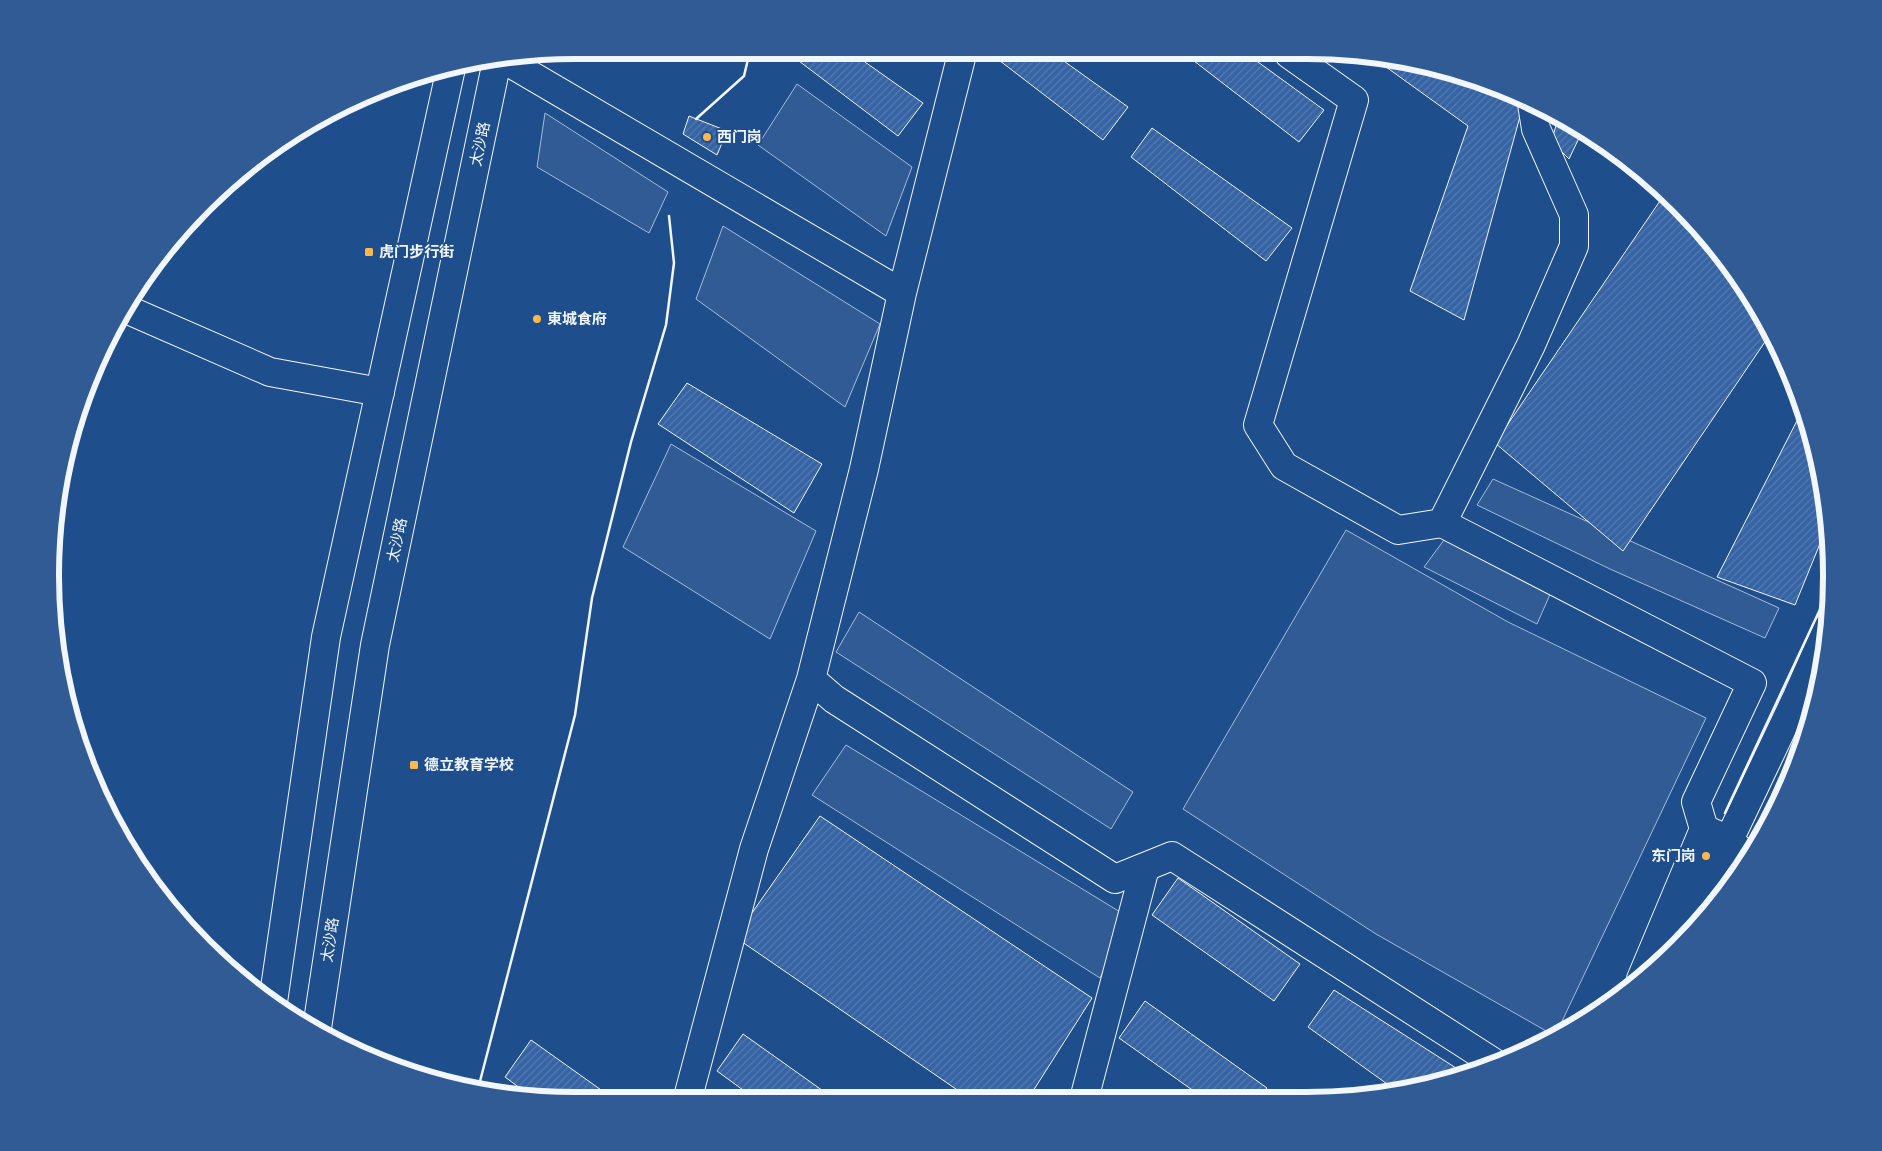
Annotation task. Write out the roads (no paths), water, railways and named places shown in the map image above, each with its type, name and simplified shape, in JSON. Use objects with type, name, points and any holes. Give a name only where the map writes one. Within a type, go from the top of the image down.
[{"type":"street","points":[[689,1092],[754,849],[811,679],[864,469],[902,293],[961,59]]},
{"type":"street","points":[[1296,59],[1354,100],[1258,425],[1284,466],[1398,530],[1442,523],[1752,683],[1696,802],[1704,829],[1647,964]]},
{"type":"street","points":[[510,63],[902,293]]},
{"type":"street","name":"太沙路","points":[[318,1023],[375,645],[496,65]]},
{"type":"street","points":[[274,995],[326,637],[450,74]]},
{"type":"street","points":[[1442,523],[1531,345],[1574,246],[1574,216],[1536,129],[1533,111]]},
{"type":"street","points":[[131,311],[270,372],[380,392]]},
{"type":"street","points":[[1708,900],[1738,848],[1797,697],[1818,650]]},
{"type":"street","points":[[811,679],[834,699],[1115,880],[1172,856],[1488,1059]]},
{"type":"street","points":[[1704,829],[1738,848]]},
{"type":"street","points":[[1086,1092],[1145,868]]},
{"type":"place","name":"西门岗","points":[[707,137]]},
{"type":"place","name":"虎门步行街","points":[[369,252]]},
{"type":"place","name":"東城食府","points":[[537,319]]},
{"type":"place","name":"德立教育学校","points":[[414,765]]},
{"type":"place","name":"东门岗","points":[[1706,856]]}]
